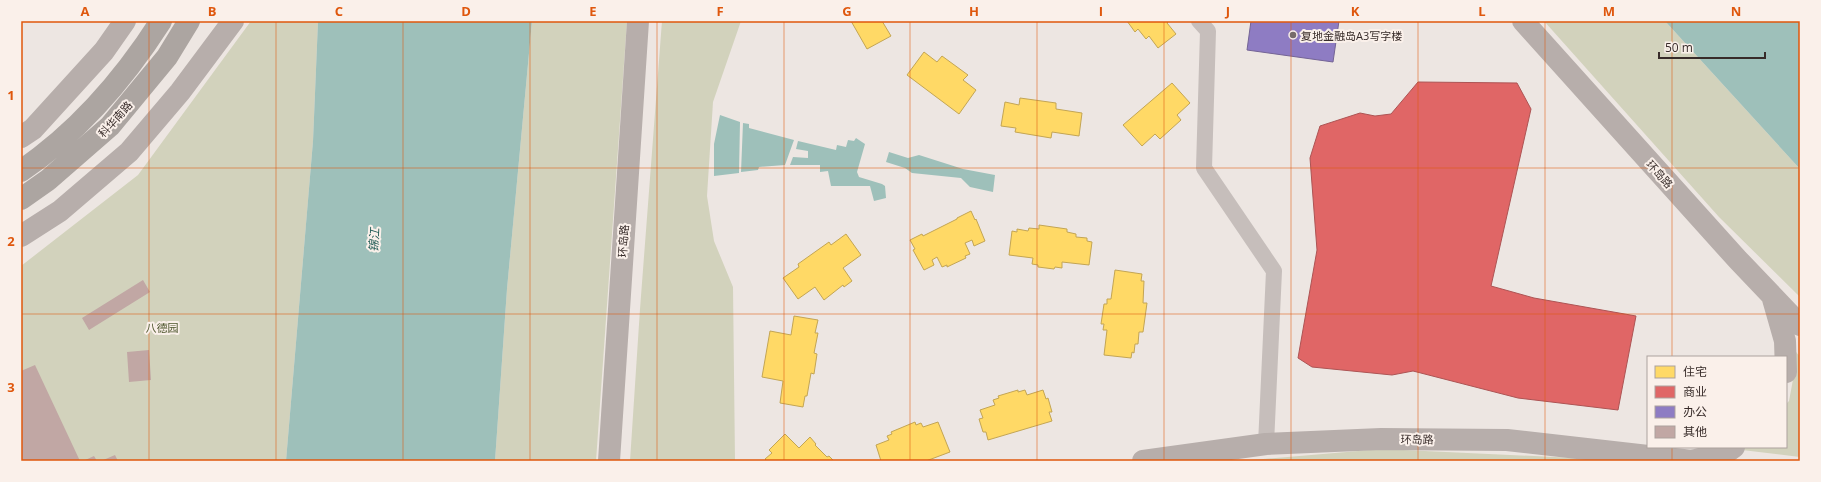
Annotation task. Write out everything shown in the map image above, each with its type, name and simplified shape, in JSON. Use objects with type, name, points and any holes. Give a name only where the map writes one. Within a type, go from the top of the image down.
[{"type":"highway","name":"科华南路","points":[[21,171],[47,153],[102,100],[140,55],[161,21]]},
{"type":"highway","name":"科华南路","points":[[21,198],[48,180],[110,126],[167,57],[190,21]]},
{"type":"street","points":[[21,137],[33,129],[104,51],[125,21]]},
{"type":"street","points":[[21,236],[60,211],[129,152],[180,92],[233,21]]},
{"type":"street","name":"环岛路","points":[[609,461],[638,21]]},
{"type":"street","points":[[1199,21],[1208,31],[1204,168],[1274,271],[1266,444]]},
{"type":"street","name":"环岛路","points":[[1523,21],[1800,325]]},
{"type":"street","points":[[1773,297],[1785,341],[1785,356]]},
{"type":"street","name":"环岛路","points":[[1143,461],[1266,444],[1381,438],[1507,440],[1692,461]]},
{"type":"street","points":[[1692,461],[1726,452],[1732,448]]},
{"type":"green space","name":"八德园","points":[[251,21],[318,21],[313,141],[286,461],[21,461],[21,266],[138,175]]},
{"type":"green space","points":[[532,21],[627,21],[596,461],[495,461],[507,289]]},
{"type":"green space","points":[[662,21],[741,21],[713,102],[707,196],[714,241],[733,287],[735,461],[630,461]]},
{"type":"green space","points":[[1544,21],[1665,21],[1800,169],[1800,297],[1719,217]]},
{"type":"green space","points":[[1793,348],[1800,357],[1800,457],[1742,450],[1744,448],[1787,448],[1787,403],[1789,401],[1795,369]]},
{"type":"green space","points":[[1382,449],[1575,458],[1596,461],[1239,461]]},
{"type":"water","name":"锦江","points":[[318,21],[532,21],[507,289],[495,461],[286,461],[313,141]]},
{"type":"water","points":[[1665,21],[1800,21],[1800,169]]},
{"type":"water","points":[[720,115],[740,122],[739,173],[714,176],[714,144]]},
{"type":"water","points":[[743,123],[749,124],[749,128],[794,140],[785,165],[759,167],[758,170],[741,172]]},
{"type":"water","points":[[856,138],[865,144],[857,172],[859,177],[885,186],[886,198],[874,201],[870,186],[831,186],[828,171],[820,172],[820,165],[790,165],[793,157],[808,158],[808,151],[796,149],[798,141],[836,150],[837,145],[846,147],[848,140],[854,141]]},
{"type":"water","points":[[889,152],[908,158],[919,155],[963,169],[995,175],[993,192],[970,187],[961,178],[912,173],[905,168],[886,162]]},
{"type":"building: 住宅","points":[[851,21],[882,21],[891,36],[867,49]]},
{"type":"building: 住宅","points":[[1127,21],[1169,21],[1167,23],[1176,34],[1158,48],[1149,36],[1146,39],[1138,29],[1135,32]]},
{"type":"building: 住宅","points":[[924,52],[937,62],[942,56],[968,75],[963,80],[976,90],[959,114],[907,75]]},
{"type":"building: 住宅","points":[[1172,83],[1190,103],[1177,115],[1181,120],[1160,139],[1155,134],[1142,146],[1123,125]]},
{"type":"building: 住宅","points":[[1020,98],[1056,103],[1056,109],[1082,113],[1079,136],[1052,132],[1051,138],[1015,132],[1016,128],[1001,126],[1005,102],[1019,105]]},
{"type":"building: 住宅","points":[[971,211],[985,241],[974,246],[972,240],[965,243],[970,254],[965,256],[966,258],[947,267],[947,265],[942,267],[937,257],[932,260],[934,265],[924,270],[913,250],[915,249],[910,240],[922,234],[923,236]]},
{"type":"building: 住宅","points":[[1039,225],[1067,229],[1067,232],[1076,234],[1076,237],[1087,238],[1087,241],[1092,242],[1089,265],[1062,262],[1062,268],[1055,267],[1054,269],[1038,267],[1038,265],[1032,264],[1033,258],[1009,255],[1012,231],[1017,232],[1017,229],[1028,231],[1029,228],[1039,229]]},
{"type":"building: 住宅","points":[[846,234],[861,255],[843,268],[852,281],[844,287],[843,285],[824,300],[815,287],[798,299],[783,278],[799,267],[798,264],[829,242],[831,245]]},
{"type":"building: 住宅","points":[[1115,270],[1142,274],[1141,281],[1144,281],[1143,303],[1147,303],[1143,332],[1139,332],[1138,344],[1135,344],[1134,353],[1132,352],[1131,358],[1104,355],[1107,330],[1103,330],[1104,324],[1101,324],[1104,304],[1107,304],[1107,299],[1111,299]]},
{"type":"building: 住宅","points":[[794,316],[818,320],[815,333],[818,333],[814,353],[817,354],[814,374],[811,373],[807,396],[805,396],[803,407],[780,403],[783,381],[762,377],[770,331],[791,335]]},
{"type":"building: 住宅","points":[[1018,390],[1018,392],[1025,390],[1027,395],[1043,390],[1046,399],[1048,398],[1052,412],[1049,412],[1052,421],[988,440],[986,432],[983,432],[979,419],[983,418],[980,410],[995,405],[993,400],[999,398],[998,396]]},
{"type":"building: 住宅","points":[[915,422],[916,425],[921,423],[923,427],[938,422],[950,452],[926,461],[881,461],[876,445],[889,440],[887,436],[892,434],[891,432]]},
{"type":"building: 住宅","points":[[785,434],[799,448],[810,437],[816,444],[815,445],[827,457],[829,456],[834,461],[767,461],[765,459],[772,453],[769,450]]},
{"type":"building: 商业","points":[[1418,82],[1517,83],[1531,109],[1491,286],[1534,298],[1636,316],[1618,410],[1518,398],[1413,371],[1392,375],[1312,367],[1298,358],[1317,250],[1310,158],[1320,126],[1360,113],[1375,116],[1391,114]]},
{"type":"building: 办公","name":"复地金融岛A3写字楼","points":[[1251,21],[1339,21],[1333,62],[1247,50]]},
{"type":"building: 其他","points":[[143,280],[150,292],[89,330],[82,318]]},
{"type":"building: 其他","points":[[149,350],[151,380],[129,382],[127,352]]},
{"type":"building: 其他","points":[[35,365],[80,461],[21,461],[21,371]]},
{"type":"building: 其他","points":[[115,455],[118,461],[101,461]]},
{"type":"building: 其他","points":[[94,456],[97,461],[83,461]]},
{"type":"place","name":"复地金融岛A3写字楼","points":[[1293,35]]}]
